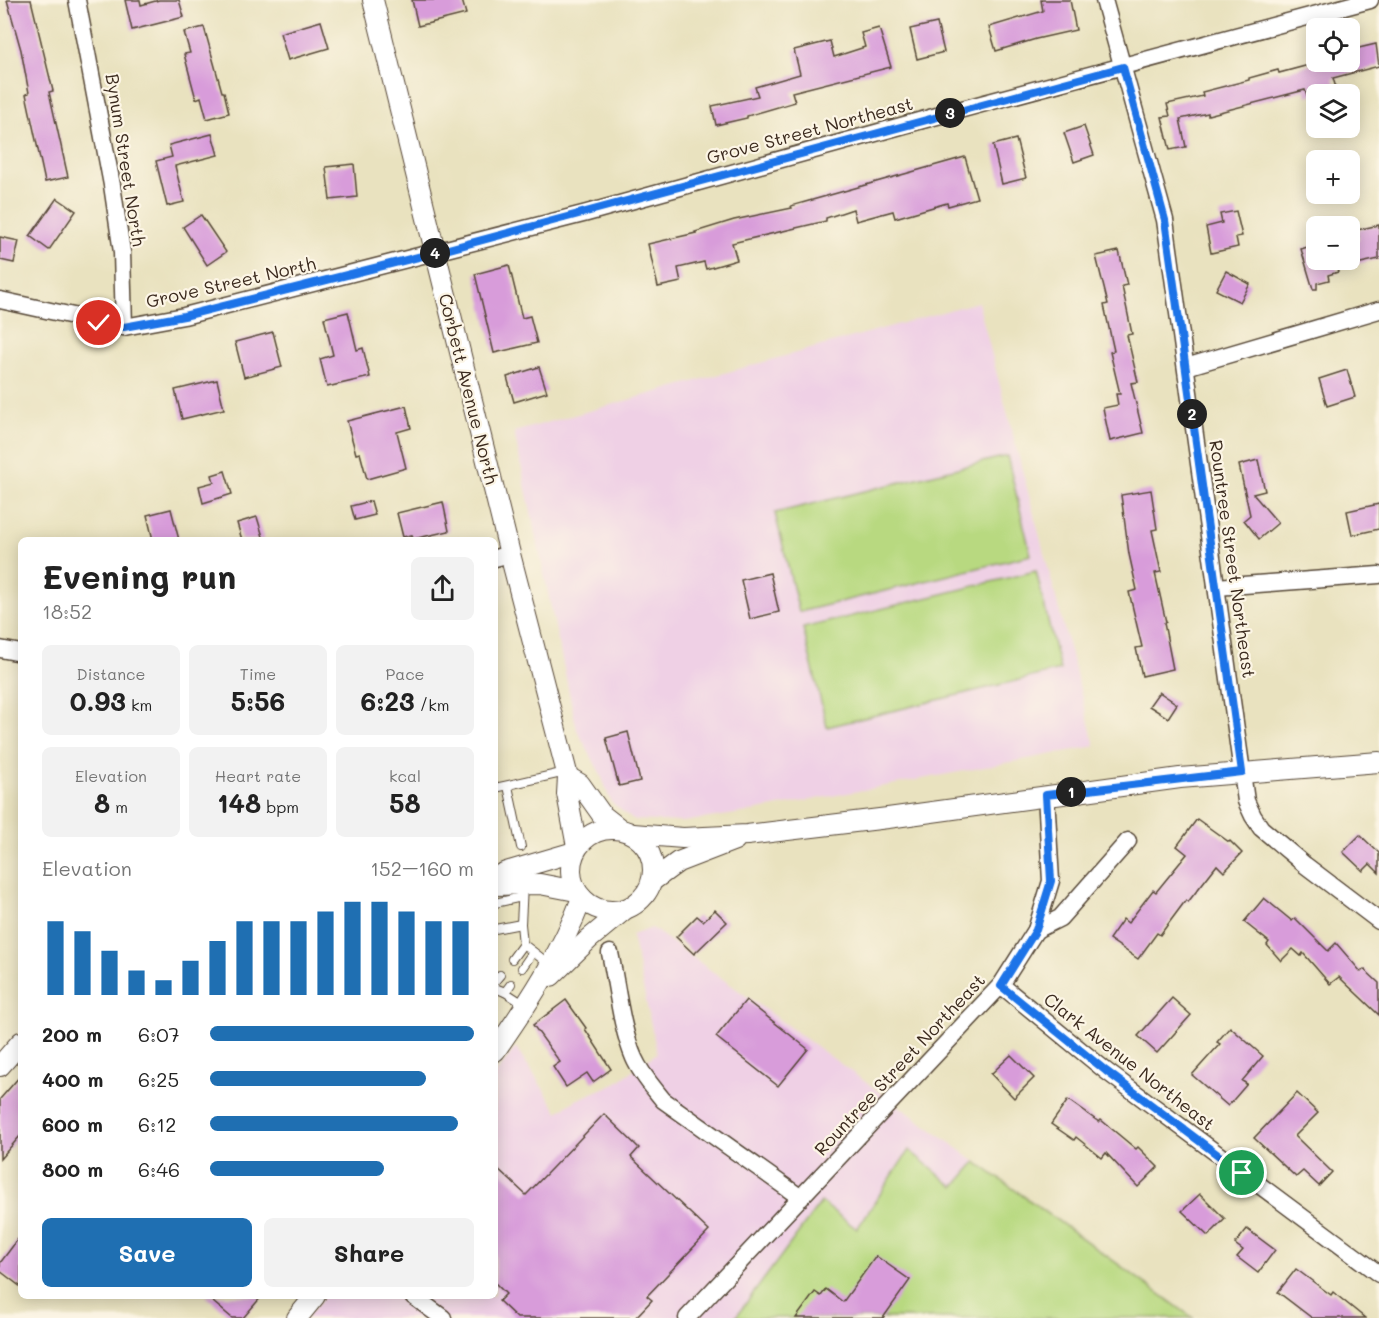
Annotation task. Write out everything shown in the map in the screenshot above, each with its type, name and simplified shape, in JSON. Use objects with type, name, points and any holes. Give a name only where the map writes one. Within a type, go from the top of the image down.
[{"type":"street","name":"Bynum Street North","points":[[77,0],[112,185],[122,252],[124,327]]},
{"type":"street","name":"Corbett Avenue North","points":[[373,0],[434,253],[498,537]]},
{"type":"street","name":"Rountree Street Northeast","points":[[1104,0],[1165,220],[1246,801],[1261,828],[1305,865],[1379,921]]},
{"type":"street","name":"Grove Street Northeast","points":[[434,253],[1370,0]]},
{"type":"street","name":"Grove Street North","points":[[0,300],[124,327],[184,316],[434,253]]},
{"type":"street","points":[[1186,367],[1379,310]]},
{"type":"street","name":"Corbett Avenue North","points":[[498,538],[568,775],[567,794],[576,849]]},
{"type":"street","points":[[1216,587],[1379,575]]},
{"type":"street","points":[[0,649],[18,652]]},
{"type":"street","points":[[498,1047],[538,988],[572,923],[579,895],[571,878],[570,865],[576,849],[585,838],[596,831],[608,828],[682,838],[747,835],[888,818],[1046,795],[1242,772],[1379,762]]},
{"type":"street","points":[[538,988],[589,939],[646,894],[652,881],[654,868],[651,854],[644,843],[602,815],[580,784],[568,775]]},
{"type":"street","name":"Rountree Street Northeast","points":[[687,1318],[1001,986],[1036,930],[1051,881],[1046,795]]},
{"type":"street","points":[[652,881],[678,862],[747,835]]},
{"type":"street","points":[[1036,930],[1060,918],[1128,841]]},
{"type":"street","points":[[498,876],[576,849]]},
{"type":"street","points":[[498,886],[522,891],[540,884],[579,895],[596,908],[610,911],[624,910]]},
{"type":"street","points":[[610,953],[627,1035],[634,1057],[646,1080],[663,1100],[801,1198]]},
{"type":"street","name":"Clark Avenue Northeast","points":[[1001,986],[1106,1071],[1379,1274]]},
{"type":"street","points":[[0,1066],[18,1045]]},
{"type":"street","points":[[297,1318],[313,1299]]},
{"type":"street","points":[[417,1299],[443,1318]]},
{"type":"lane","points":[[498,788],[568,775]]},
{"type":"lane","points":[[508,786],[521,847]]},
{"type":"lane","points":[[498,902],[522,891],[523,944],[512,959]]},
{"type":"lane","points":[[498,928],[521,924]]},
{"type":"lane","points":[[523,944],[550,965]]},
{"type":"lane","points":[[522,968],[533,951]]},
{"type":"lane","points":[[505,992],[511,984]]},
{"type":"lane","points":[[498,989],[526,1006]]},
{"type":"shaded area","points":[[978,302],[1095,746],[742,813],[683,822],[633,820],[611,802],[600,773],[577,730],[514,432]]},
{"type":"shaded area","points":[[652,928],[1193,1318],[306,1318],[322,1299],[498,1299],[498,1071],[516,1047],[558,1112],[576,1100],[616,1083],[657,1053],[632,935]]},
{"type":"green space","points":[[1007,456],[1031,555],[799,612],[775,513]]},
{"type":"green space","points":[[1036,571],[1060,670],[827,727],[803,628]]},
{"type":"green space","points":[[909,1150],[954,1187],[976,1162],[1193,1318],[735,1318],[821,1202],[857,1229]]},
{"type":"building","points":[[7,0],[31,0],[53,91],[49,92],[68,177],[45,182],[26,94],[29,93],[21,50]]},
{"type":"building","points":[[125,0],[140,0],[141,5],[159,0],[179,0],[184,17],[132,30]]},
{"type":"building","points":[[412,0],[462,0],[466,14],[418,26]]},
{"type":"building","points":[[1041,0],[1070,0],[1076,30],[996,51],[989,27],[1043,11]]},
{"type":"building","points":[[321,21],[329,48],[288,60],[280,33]]},
{"type":"building","points":[[937,23],[944,52],[917,59],[910,29]]},
{"type":"building","points":[[204,27],[229,113],[207,119],[201,97],[196,99],[184,54],[190,53],[184,32]]},
{"type":"building","points":[[879,28],[891,67],[792,92],[795,102],[747,116],[747,118],[716,125],[712,106],[758,96],[755,87],[800,74],[794,50],[830,41],[834,57],[865,47],[861,33]]},
{"type":"building","points":[[1376,44],[1379,66],[1360,71],[1360,48]]},
{"type":"building","points":[[1306,66],[1306,72],[1356,72],[1333,78],[1335,84],[1306,84],[1306,93],[1305,90],[1208,115],[1208,113],[1180,119],[1186,147],[1170,150],[1162,117],[1170,116],[1167,104],[1203,96],[1202,92],[1249,80],[1249,78],[1278,70],[1279,73]]},
{"type":"building","points":[[1084,126],[1094,155],[1074,162],[1064,133]]},
{"type":"building","points":[[212,134],[218,155],[175,166],[184,202],[167,206],[156,161],[172,157],[169,145]]},
{"type":"building","points":[[1016,139],[1026,178],[1002,184],[993,145]]},
{"type":"building","points":[[965,157],[977,198],[948,206],[947,203],[895,218],[893,211],[856,221],[853,209],[826,218],[826,221],[732,243],[737,260],[706,269],[704,262],[678,268],[681,282],[658,287],[648,244],[696,233],[734,220],[792,208],[791,206]]},
{"type":"building","points":[[354,164],[357,197],[330,200],[326,167]]},
{"type":"building","points":[[57,198],[76,211],[49,250],[30,236]]},
{"type":"building","points":[[1236,211],[1242,236],[1236,237],[1238,247],[1211,253],[1206,227],[1222,223],[1220,214]]},
{"type":"building","points":[[201,215],[226,252],[207,265],[183,227]]},
{"type":"building","points":[[1379,225],[1379,259],[1360,263],[1360,229]]},
{"type":"building","points":[[0,237],[19,241],[14,263],[0,260]]},
{"type":"building","points":[[1306,247],[1306,266],[1301,249]]},
{"type":"building","points":[[1119,251],[1127,285],[1122,286],[1132,334],[1127,335],[1138,382],[1131,383],[1143,433],[1110,441],[1103,408],[1118,405],[1116,394],[1120,394],[1110,352],[1114,351],[1104,305],[1108,304],[1096,256]]},
{"type":"building","points":[[509,265],[522,318],[530,316],[537,343],[494,353],[475,274]]},
{"type":"building","points":[[1307,270],[1337,270],[1338,272],[1328,275],[1329,280],[1317,283],[1317,289],[1313,289]]},
{"type":"building","points":[[1226,271],[1250,284],[1240,302],[1216,290]]},
{"type":"building","points":[[348,312],[357,350],[363,348],[370,377],[327,387],[320,359],[333,355],[324,318]]},
{"type":"building","points":[[273,332],[282,367],[244,377],[235,342]]},
{"type":"building","points":[[539,367],[547,392],[514,402],[507,377]]},
{"type":"building","points":[[1347,370],[1355,397],[1327,406],[1319,379]]},
{"type":"building","points":[[217,380],[224,409],[182,419],[175,390]]},
{"type":"building","points":[[406,406],[411,428],[397,432],[406,468],[367,479],[360,453],[356,454],[347,421]]},
{"type":"building","points":[[1258,460],[1265,491],[1253,494],[1278,523],[1259,539],[1244,520],[1250,515],[1239,465]]},
{"type":"building","points":[[225,471],[232,494],[203,503],[199,486],[214,482],[212,475]]},
{"type":"building","points":[[1151,490],[1157,529],[1152,530],[1161,572],[1155,573],[1173,669],[1142,676],[1136,648],[1142,647],[1129,592],[1137,590],[1129,554],[1121,495]]},
{"type":"building","points":[[371,501],[375,515],[355,520],[351,506]]},
{"type":"building","points":[[443,502],[449,531],[422,537],[412,537],[412,535],[403,537],[397,513]]},
{"type":"building","points":[[1379,504],[1379,529],[1352,535],[1347,511]]},
{"type":"building","points":[[171,509],[178,537],[152,537],[147,515]]},
{"type":"building","points":[[257,517],[263,537],[241,537],[237,523]]},
{"type":"building","points":[[770,573],[779,612],[750,619],[741,580]]},
{"type":"building","points":[[1159,692],[1177,704],[1168,718],[1149,706]]},
{"type":"building","points":[[628,732],[640,781],[619,786],[606,738]]},
{"type":"building","points":[[1197,819],[1230,841],[1242,853],[1224,872],[1217,865],[1188,902],[1186,900],[1160,935],[1157,933],[1138,959],[1109,939],[1123,919],[1128,923],[1153,890],[1156,892],[1187,854],[1177,846]]},
{"type":"building","points":[[1360,835],[1379,853],[1379,873],[1370,864],[1363,871],[1343,852]]},
{"type":"building","points":[[1264,898],[1292,921],[1295,918],[1328,951],[1336,943],[1361,972],[1364,969],[1379,983],[1379,1015],[1339,977],[1330,984],[1303,953],[1301,956],[1293,949],[1281,961],[1267,945],[1269,942],[1244,922]]},
{"type":"building","points":[[715,910],[727,922],[694,954],[676,937],[697,916],[703,921]]},
{"type":"building","points":[[1172,998],[1191,1015],[1157,1053],[1138,1036]]},
{"type":"building","points":[[566,1000],[611,1069],[593,1082],[587,1073],[566,1087],[553,1067],[560,1062],[533,1025]]},
{"type":"building","points":[[746,1000],[808,1049],[778,1086],[716,1037]]},
{"type":"building","points":[[1230,1027],[1263,1056],[1242,1081],[1247,1084],[1228,1106],[1192,1075],[1220,1044],[1217,1042]]},
{"type":"building","points":[[1011,1055],[1034,1078],[1014,1098],[991,1074]]},
{"type":"building","points":[[18,1078],[18,1138],[0,1159],[0,1099]]},
{"type":"building","points":[[1297,1093],[1318,1113],[1295,1136],[1332,1172],[1319,1186],[1303,1171],[1296,1177],[1254,1138]]},
{"type":"building","points":[[1068,1100],[1099,1122],[1101,1120],[1136,1149],[1138,1147],[1158,1167],[1138,1187],[1106,1153],[1102,1158],[1076,1137],[1074,1140],[1051,1124]]},
{"type":"building","points":[[604,1114],[639,1148],[631,1157],[709,1231],[647,1296],[652,1300],[635,1318],[517,1318],[499,1301],[506,1294],[498,1286],[498,1169],[526,1195]]},
{"type":"building","points":[[1200,1194],[1225,1219],[1208,1236],[1182,1211]]},
{"type":"building","points":[[1247,1229],[1275,1250],[1258,1273],[1237,1257],[1243,1250],[1235,1244]]},
{"type":"building","points":[[18,1239],[18,1285],[0,1271],[0,1263]]},
{"type":"building","points":[[876,1256],[910,1280],[883,1318],[796,1318],[815,1292],[821,1296],[826,1289],[843,1302]]},
{"type":"building","points":[[1296,1269],[1331,1295],[1333,1292],[1365,1318],[1312,1318],[1278,1292]]},
{"type":"building","points":[[210,1299],[259,1299],[243,1318],[232,1318]]},
{"type":"route","points":[[99,323],[124,327],[184,316],[587,213],[1123,67],[1165,220],[1173,267],[1242,772],[1046,795],[1051,881],[1036,930],[1001,986],[1054,1031],[1242,1173]]}]
